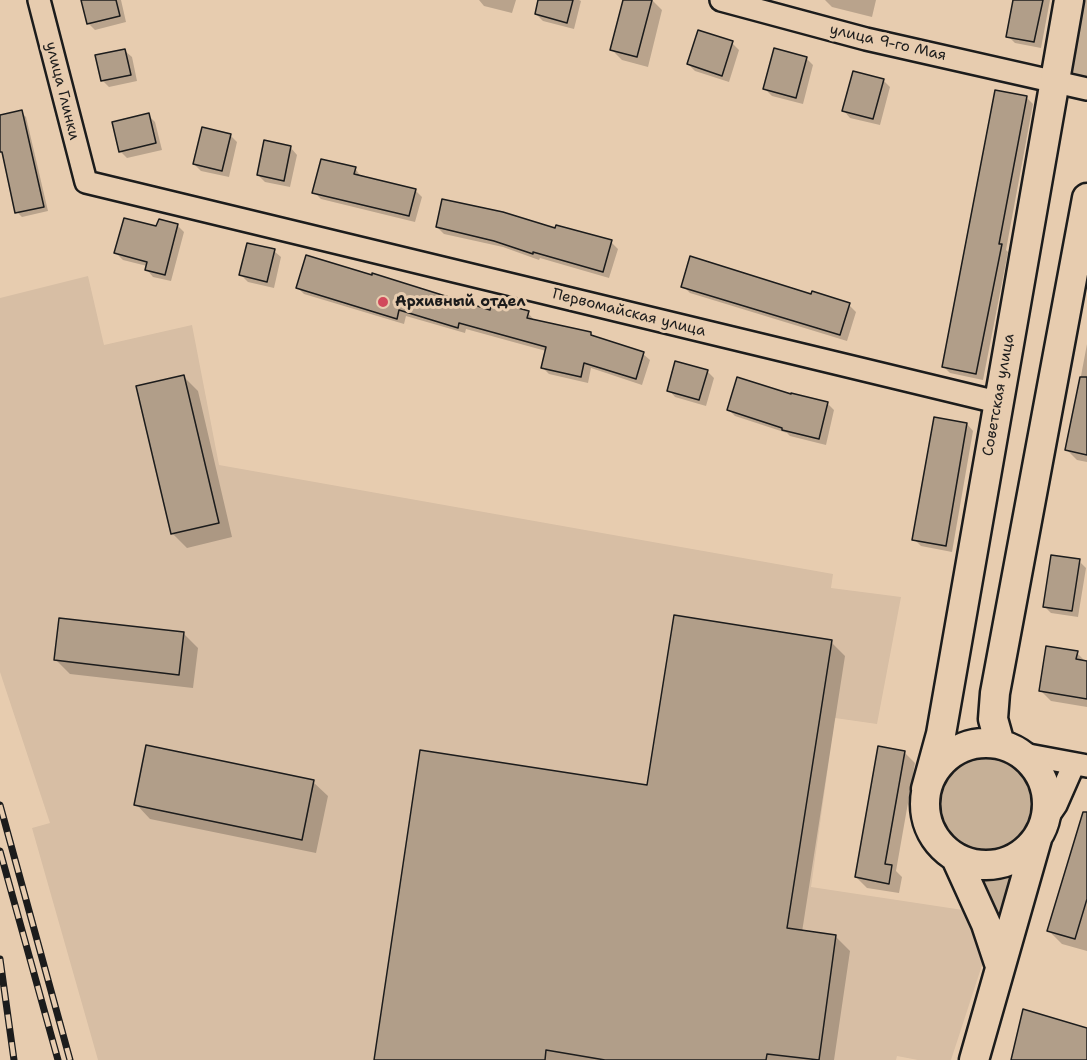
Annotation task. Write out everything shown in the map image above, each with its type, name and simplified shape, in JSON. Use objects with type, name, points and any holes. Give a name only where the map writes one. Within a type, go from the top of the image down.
[{"type":"main road","name":"Советская улица","points":[[1000,966],[986,924],[956,858],[942,847],[931,829],[925,811],[926,789],[941,734],[997,402],[1069,0]]},
{"type":"main road","points":[[974,1060],[1048,804],[1046,787],[1036,767],[1011,749],[993,719],[995,693],[1087,198]]},
{"type":"main road","points":[[926,789],[932,774],[947,756],[954,752],[977,743],[1011,749]]},
{"type":"main road","points":[[956,858],[985,866],[1004,863],[1024,853],[1041,830]]},
{"type":"street","name":"улица Глинки","points":[[39,0],[86,182]]},
{"type":"street","name":"улица 9-го Мая","points":[[722,0],[866,39],[1087,89]]},
{"type":"street","name":"Первомайская улица","points":[[86,182],[997,402]]},
{"type":"street","points":[[1011,749],[1080,765],[1041,830]]},
{"type":"shaded area","points":[[1076,0],[1087,0],[1087,81],[1063,77]]},
{"type":"shaded area","points":[[88,276],[104,345],[192,325],[219,465],[833,574],[831,588],[901,597],[877,724],[835,718],[811,887],[963,910],[985,956],[951,1060],[918,1060],[897,1056],[896,1060],[98,1060],[32,828],[50,823],[0,672],[0,298]]},
{"type":"shaded area","points":[[977,755],[995,755],[1020,768],[1030,784],[1033,802],[1030,820],[1020,836],[995,849],[977,849],[952,836],[939,811],[939,793],[952,768]]},
{"type":"shaded area","points":[[1020,873],[1002,925],[974,875],[1004,879]]},
{"type":"building","points":[[81,0],[116,0],[120,16],[87,24]]},
{"type":"building","points":[[538,0],[573,0],[567,23],[535,14]]},
{"type":"building","points":[[623,0],[652,0],[637,57],[610,50]]},
{"type":"building","points":[[1013,0],[1043,0],[1034,42],[1006,37]]},
{"type":"building","points":[[698,30],[733,41],[722,76],[687,64]]},
{"type":"building","points":[[774,48],[807,57],[796,98],[763,89]]},
{"type":"building","points":[[125,49],[131,75],[101,81],[95,55]]},
{"type":"building","points":[[853,71],[884,79],[873,119],[842,111]]},
{"type":"building","points":[[995,90],[1027,96],[999,244],[1002,244],[976,374],[942,367]]},
{"type":"building","points":[[22,110],[44,207],[15,213],[2,152],[0,152],[0,115]]},
{"type":"building","points":[[149,113],[156,143],[119,152],[112,122]]},
{"type":"building","points":[[202,127],[231,134],[222,171],[193,164]]},
{"type":"building","points":[[264,140],[291,146],[284,181],[257,175]]},
{"type":"building","points":[[321,159],[356,167],[354,174],[416,189],[409,216],[312,193]]},
{"type":"building","points":[[442,199],[612,240],[603,272],[436,227]]},
{"type":"building","points":[[124,218],[156,226],[159,219],[178,224],[165,275],[145,270],[147,262],[114,253]]},
{"type":"building","points":[[247,243],[275,249],[267,282],[239,275]]},
{"type":"building","points":[[306,255],[490,310],[492,301],[529,311],[527,318],[591,332],[591,335],[644,352],[636,379],[584,363],[581,377],[541,368],[546,347],[459,323],[458,328],[399,310],[397,319],[296,288]]},
{"type":"building","points":[[690,256],[811,294],[812,291],[850,303],[840,335],[681,287]]},
{"type":"building","points":[[675,361],[708,370],[699,400],[667,391]]},
{"type":"building","points":[[184,375],[219,523],[171,534],[136,386]]},
{"type":"building","points":[[737,377],[791,394],[828,402],[819,439],[782,430],[782,428],[727,410]]},
{"type":"building","points":[[1080,377],[1087,377],[1087,455],[1065,450]]},
{"type":"building","points":[[934,417],[967,423],[946,546],[912,540]]},
{"type":"building","points":[[1051,555],[1080,559],[1072,611],[1043,607]]},
{"type":"building","points":[[674,615],[832,640],[787,928],[836,935],[819,1060],[767,1054],[766,1060],[605,1060],[546,1050],[545,1060],[374,1060],[420,750],[647,785]]},
{"type":"building","points":[[59,618],[184,632],[179,675],[54,660]]},
{"type":"building","points":[[1046,646],[1078,651],[1076,659],[1087,661],[1087,699],[1039,691]]},
{"type":"building","points":[[146,745],[314,780],[302,840],[134,805]]},
{"type":"building","points":[[878,746],[905,751],[885,864],[892,865],[889,884],[855,877]]},
{"type":"building","points":[[1083,812],[1087,812],[1087,899],[1075,939],[1047,931]]},
{"type":"building","points":[[1023,1009],[1087,1028],[1087,1060],[1011,1060]]},
{"type":"railway","points":[[0,805],[70,1060]]},
{"type":"railway","points":[[0,851],[58,1060]]},
{"type":"railway","points":[[0,959],[14,1060]]},
{"type":"place","name":"Архивный отдел","points":[[383,302]]}]
